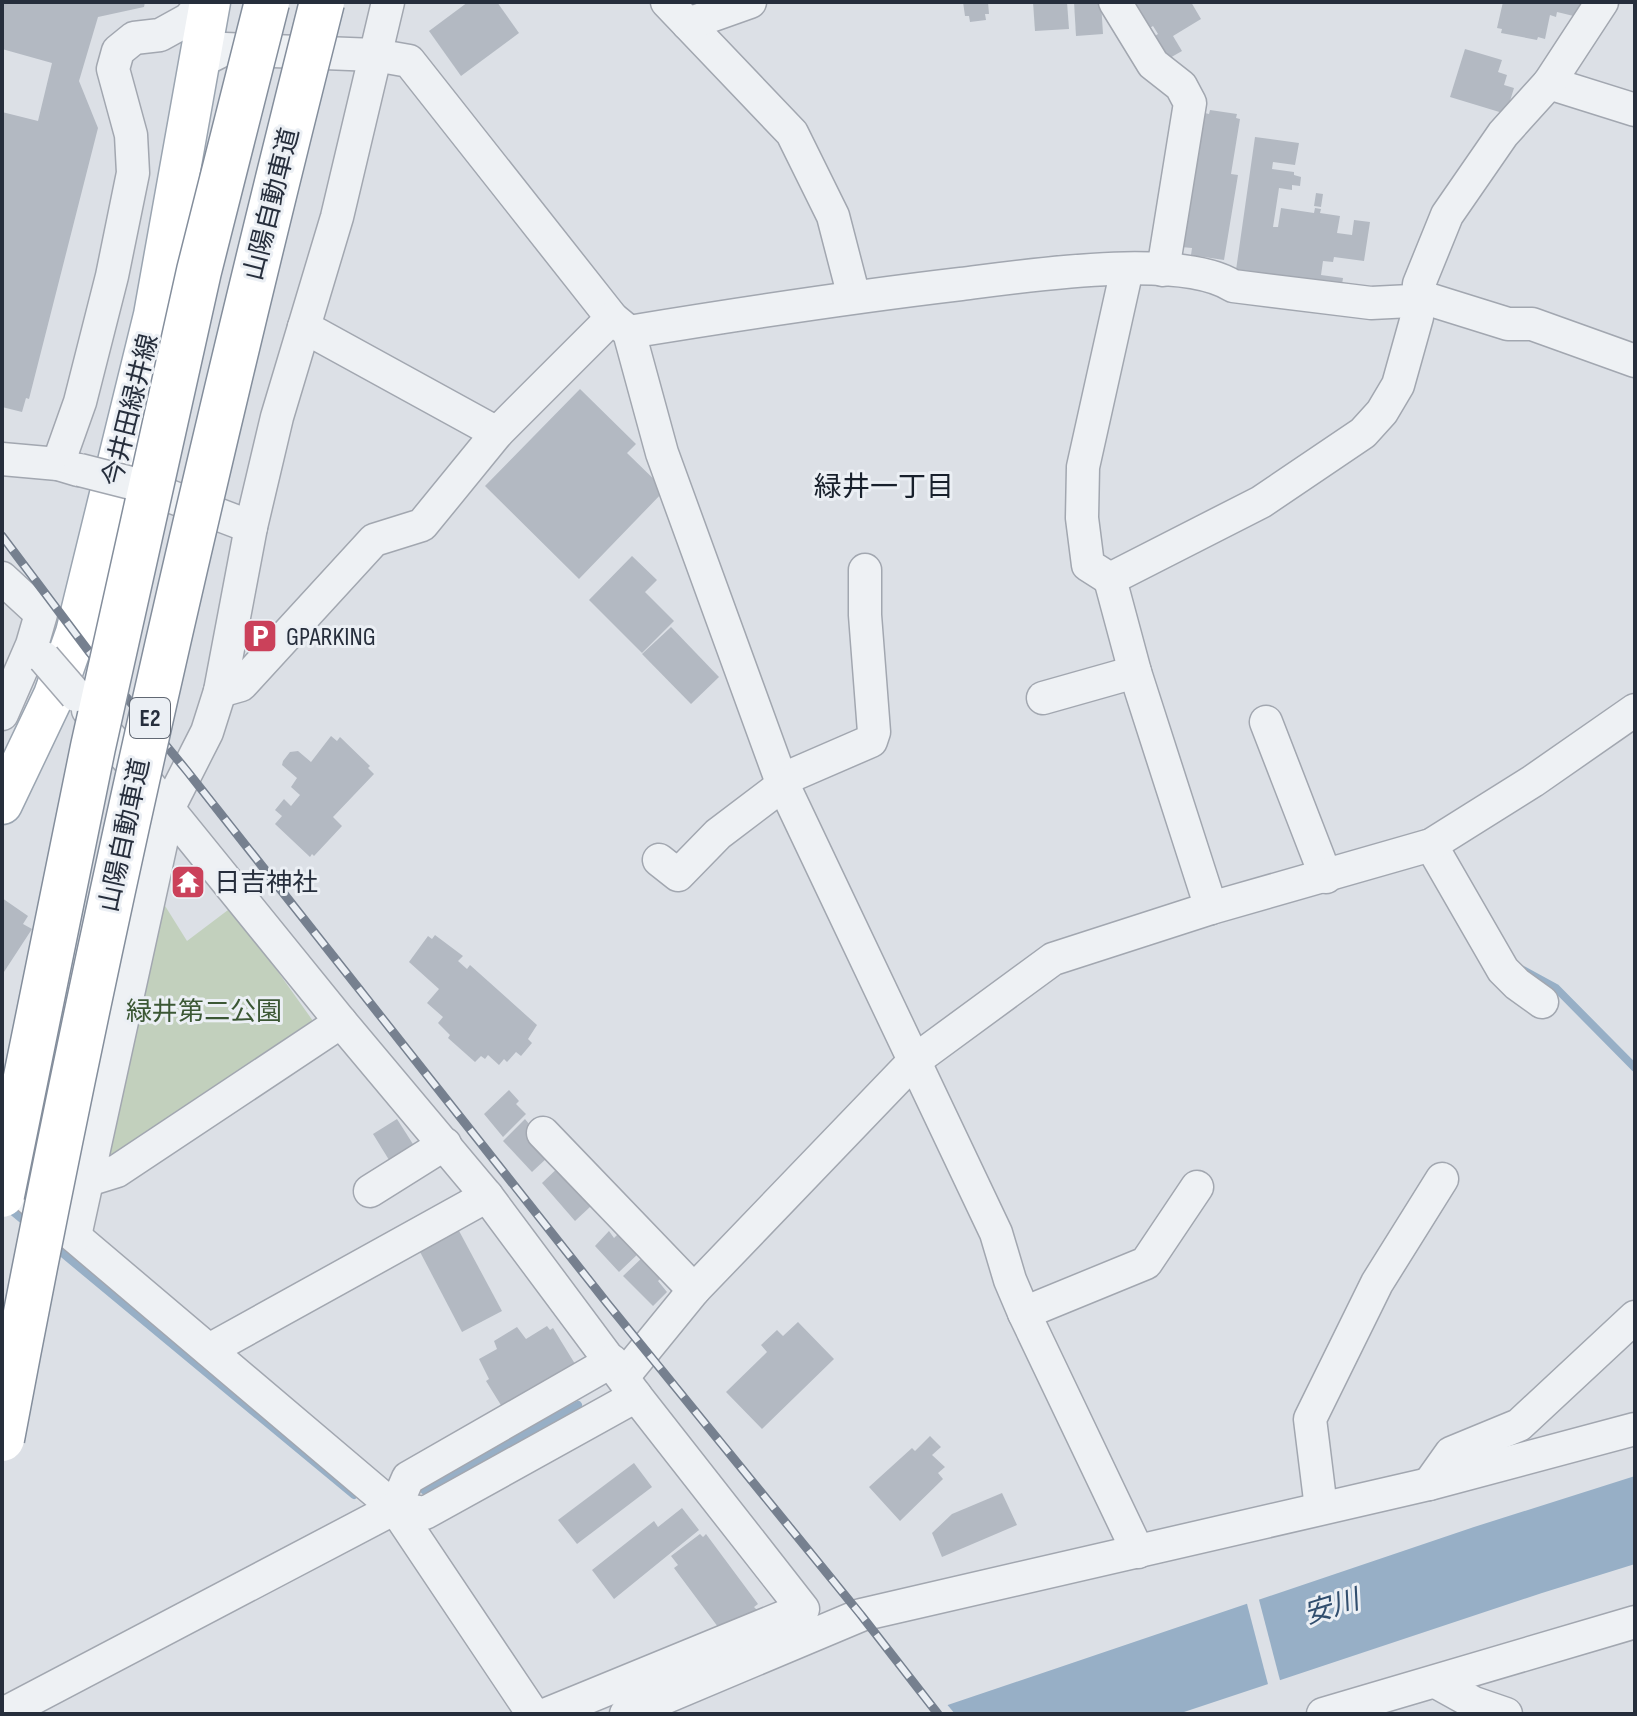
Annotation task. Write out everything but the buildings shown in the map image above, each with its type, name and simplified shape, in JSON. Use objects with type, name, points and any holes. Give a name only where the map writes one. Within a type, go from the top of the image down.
[{"type":"highway","name":"山陽自動車道","points":[[2,1195],[106,685],[199,271],[267,2]]},
{"type":"highway","name":"山陽自動車道","points":[[2,1439],[134,784],[252,281],[322,2]]},
{"type":"main road","name":"今井田緑井線","points":[[2,804],[54,695],[76,633],[154,315],[191,102],[208,29]]},
{"type":"street","points":[[75,1236],[169,807],[207,732],[220,691],[251,527],[277,417],[337,217],[388,2]]},
{"type":"street","points":[[678,13],[750,2]]},
{"type":"street","points":[[1115,2],[1153,64],[1181,86],[1190,103],[1163,270]]},
{"type":"street","points":[[1110,579],[1261,502],[1363,433],[1382,412],[1398,385],[1417,317],[1419,284],[1447,215],[1503,134],[1549,83],[1602,2]]},
{"type":"street","points":[[678,13],[792,133],[833,216],[854,297]]},
{"type":"street","points":[[69,467],[80,402],[112,276],[133,173],[131,135],[113,69],[118,51],[134,38],[160,35],[189,19],[208,29],[409,61],[620,325],[662,453],[783,782],[996,1233],[1024,1313],[1138,1552]]},
{"type":"street","points":[[160,35],[180,66],[191,102]]},
{"type":"street","points":[[1549,83],[1635,110]]},
{"type":"street","points":[[1127,269],[1083,467],[1082,518],[1088,565],[1110,579],[1135,672],[1211,908]]},
{"type":"street","points":[[220,691],[241,685],[374,540],[422,525],[497,433],[620,325],[1068,271],[1163,270],[1218,277],[1233,286],[1342,300],[1371,303],[1431,300],[1508,324],[1532,324],[1635,361]]},
{"type":"street","points":[[304,327],[497,433]]},
{"type":"street","points":[[2,459],[69,467],[143,486],[251,527]]},
{"type":"street","points":[[659,860],[678,875],[718,834],[783,782],[871,741],[874,732],[865,615],[865,570]]},
{"type":"street","points":[[2,578],[41,614],[38,651],[2,714]]},
{"type":"street","points":[[38,651],[487,1196],[803,1609],[547,1714]]},
{"type":"street","points":[[1043,698],[1135,672]]},
{"type":"street","points":[[3,1714],[395,1508],[425,1513],[624,1378],[694,1290],[914,1061],[1053,959],[1211,908],[1431,845],[1533,781],[1635,710]]},
{"type":"street","points":[[1266,722],[1326,877]]},
{"type":"street","points":[[1431,845],[1503,970],[1542,1002]]},
{"type":"street","points":[[88,1180],[117,1171],[341,1022]]},
{"type":"street","points":[[543,1133],[694,1290]]},
{"type":"street","points":[[370,1191],[445,1144]]},
{"type":"street","points":[[2,1175],[395,1508],[533,1714]]},
{"type":"street","points":[[1321,1508],[1310,1419],[1377,1283],[1442,1179]]},
{"type":"street","points":[[1024,1313],[1146,1263],[1197,1187]]},
{"type":"street","points":[[209,1350],[487,1196]]},
{"type":"street","points":[[1429,1484],[1451,1453],[1519,1425],[1635,1317]]},
{"type":"street","points":[[395,1508],[408,1478],[624,1378]]},
{"type":"street","points":[[626,1714],[861,1615],[1429,1484],[1635,1429]]},
{"type":"street","points":[[1323,1714],[1635,1622]]},
{"type":"street","points":[[1436,1682],[1474,1703],[1506,1714]]},
{"type":"green space","name":"緑井第二公園","points":[[157,893],[187,941],[232,907],[313,1021],[119,1156],[96,1160]]},
{"type":"water","name":"安川","points":[[1635,1476],[1635,1564],[1178,1714],[921,1714],[1474,1527]]},
{"type":"pier","points":[[1258,1596],[1281,1684],[1269,1688],[1246,1600]]},
{"type":"pier","points":[[945,1702],[955,1714],[917,1713],[919,1710]]},
{"type":"waterway","points":[[1521,969],[1556,988],[1635,1068]]},
{"type":"waterway","points":[[6,1206],[29,1225]]},
{"type":"waterway","points":[[55,1247],[354,1495]]},
{"type":"waterway","points":[[424,1490],[578,1405]]},
{"type":"railway","points":[[2,536],[90,653],[938,1714]]},
{"type":"place","name":"GPARKING","points":[[260,636]]},
{"type":"place","name":"日吉神社","points":[[188,882]]},
{"type":"district","name":"緑井一丁目","points":[[884,486]]}]
